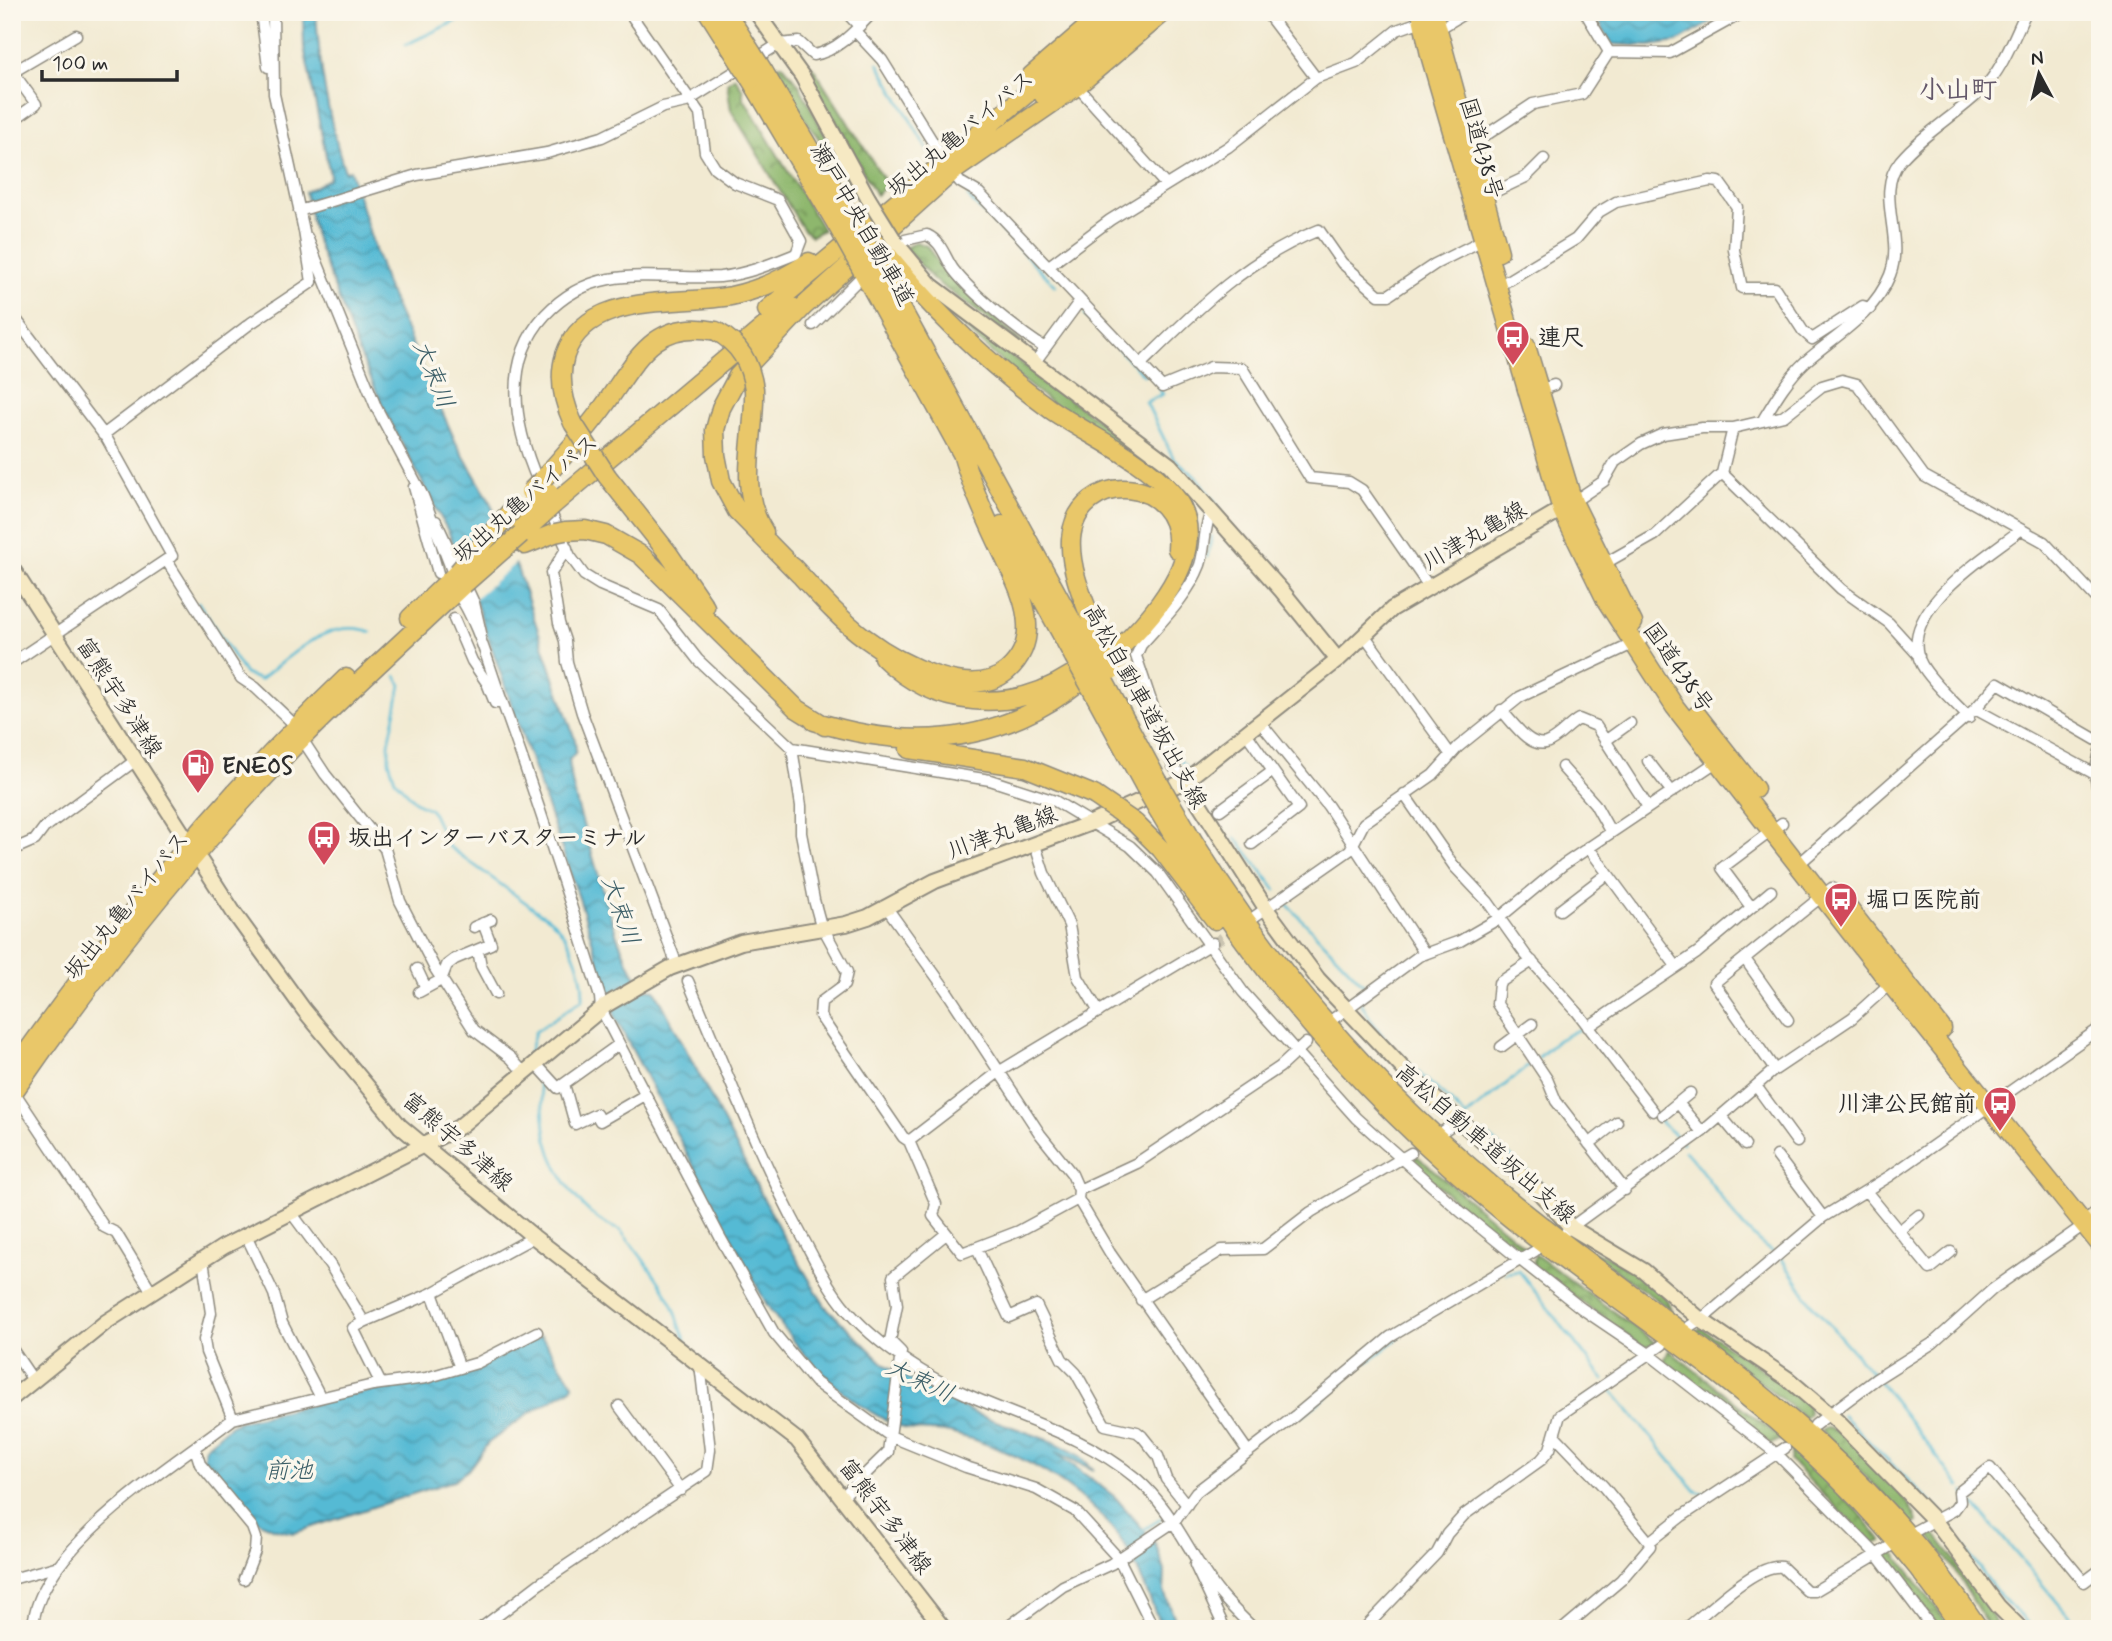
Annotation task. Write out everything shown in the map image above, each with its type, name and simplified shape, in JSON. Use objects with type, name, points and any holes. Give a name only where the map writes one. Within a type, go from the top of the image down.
[{"type":"highway","name":"瀬戸中央自動車道","points":[[708,12],[793,121],[880,258],[971,457]]},
{"type":"highway","name":"瀬戸中央自動車道","points":[[726,12],[757,76],[852,212]]},
{"type":"highway","points":[[1086,647],[1073,562],[1073,528],[1083,509],[1096,496],[1124,488],[1143,491],[1167,509],[1176,528],[1177,547],[1171,566],[1144,609],[1116,638],[1060,683],[1035,693],[996,700],[943,695],[909,680],[747,523],[726,494],[718,467],[715,442],[721,408],[738,376],[763,346],[948,167],[1022,84],[1105,12]]},
{"type":"highway","name":"坂出丸亀バイパス","points":[[948,167],[1125,12]]},
{"type":"highway","name":"坂出丸亀バイパス","points":[[518,528],[542,498],[948,167],[1144,12]]},
{"type":"highway","points":[[733,648],[681,571],[607,476],[573,423],[562,391],[562,369],[573,339],[588,323],[621,308],[723,297],[769,284],[807,264],[948,167],[1077,86],[1164,12]]},
{"type":"highway","name":"国道438号","points":[[1428,19],[1568,506],[1606,600],[1685,701],[1723,758],[1896,979],[1993,1102],[2094,1220],[2100,1244]]},
{"type":"highway","name":"国道438号","points":[[1464,150],[1484,197],[1489,238]]},
{"type":"highway","points":[[814,721],[848,730],[932,740],[973,735],[1013,721],[1076,684],[1124,643],[1172,584],[1184,562],[1189,541],[1184,512],[1165,486],[1050,408],[985,357],[880,258],[852,212]]},
{"type":"highway","name":"国道438号","points":[[1502,284],[1547,387],[1568,506],[1602,565],[1638,642]]},
{"type":"highway","points":[[456,584],[518,528],[542,498],[635,361],[652,343],[679,329],[716,331],[733,342],[745,358],[754,389],[749,473],[752,506],[765,535],[800,575]]},
{"type":"highway","points":[[863,637],[909,664],[967,682],[986,680],[1004,673],[1023,650],[1027,631],[1023,601],[970,481],[971,457]]},
{"type":"highway","name":"高松自動車道坂出支線","points":[[971,457],[1086,647],[1151,784],[1228,920],[1309,1037],[1460,1176],[1590,1279],[1728,1381],[1808,1450],[1887,1530],[1925,1575],[1962,1629]]},
{"type":"highway","points":[[518,528],[562,537],[596,532],[631,548],[664,576],[733,648],[796,708],[814,721],[848,735],[884,745],[1025,767],[1094,795],[1135,823],[1161,849],[1309,1037]]},
{"type":"highway","points":[[456,584],[518,528]]},
{"type":"highway","name":"坂出丸亀バイパス","points":[[299,732],[385,658],[456,584]]},
{"type":"highway","name":"坂出丸亀バイパス","points":[[12,1073],[98,955],[299,732],[456,584]]},
{"type":"highway","name":"高松自動車道坂出支線","points":[[1101,678],[1141,750],[1151,784]]},
{"type":"highway","name":"高松自動車道坂出支線","points":[[1163,805],[1263,947],[1322,1021],[1379,1083],[1431,1133],[1508,1199],[1735,1371],[1818,1441],[1898,1521],[1979,1629]]},
{"type":"highway","name":"坂出丸亀バイパス","points":[[13,1092],[192,851]]},
{"type":"main road","points":[[756,12],[802,76],[852,212]]},
{"type":"main road","points":[[880,258],[931,285],[1170,466],[1282,591],[1338,660]]},
{"type":"main road","name":"川津丸亀線","points":[[12,1398],[79,1342],[203,1260],[290,1211],[459,1127],[531,1070],[603,1007],[671,968],[741,942],[856,921],[887,908],[934,881],[1091,823],[1185,781],[1338,660],[1392,609],[1568,506]]},
{"type":"main road","name":"富熊宇多津線","points":[[12,568],[54,638],[136,760],[192,851],[304,1010],[377,1100],[422,1147],[797,1440],[944,1629]]},
{"type":"main road","points":[[1185,781],[1267,909],[1318,979],[1354,1001],[1458,1121],[1536,1189],[1568,1230],[1644,1271],[1695,1323],[1788,1379],[1880,1462],[1935,1521],[1998,1606],[2021,1629]]},
{"type":"street","points":[[261,12],[266,62],[272,70]]},
{"type":"street","points":[[103,435],[251,323],[312,282],[301,210],[280,129],[272,70],[273,12]]},
{"type":"street","points":[[629,12],[702,119],[705,152],[715,168],[735,183],[778,200],[800,235],[799,251],[740,274],[642,276],[592,283],[565,297],[536,325],[520,353],[516,370],[517,405],[533,470],[562,537],[584,575],[600,585],[659,610],[698,660],[792,748],[990,780],[1055,801],[1143,857],[1212,944],[1243,992],[1356,1118],[1401,1160],[1581,1308],[1649,1354],[1781,1451],[1876,1554],[1933,1629]]},
{"type":"street","points":[[846,12],[881,60],[960,182],[979,193],[1162,387],[1211,368],[1242,368],[1310,478],[1349,482],[1362,490],[1430,587]]},
{"type":"street","points":[[301,210],[417,175],[547,153],[617,131],[663,107],[689,100],[779,44],[799,42],[813,55],[824,54],[873,12]]},
{"type":"street","points":[[1266,12],[1316,78]]},
{"type":"street","points":[[1049,266],[1110,220],[1228,147],[1316,78],[1356,63],[1397,30],[1428,19],[1467,12]]},
{"type":"street","points":[[1585,12],[1609,52]]},
{"type":"street","points":[[1609,52],[1670,53],[1744,12]]},
{"type":"street","points":[[1764,418],[1778,395],[1804,363],[1870,309],[1884,286],[1894,259],[1895,228],[1889,190],[1895,171],[1923,140],[1982,90],[2003,62],[2026,12]]},
{"type":"street","points":[[12,121],[36,104],[13,71],[75,35]]},
{"type":"street","points":[[1464,150],[1532,104],[1582,94],[1609,52]]},
{"type":"street","points":[[1077,86],[1166,185]]},
{"type":"street","points":[[1484,197],[1526,177],[1544,159]]},
{"type":"street","points":[[1502,284],[1576,239],[1599,212],[1616,202],[1710,181],[1719,182],[1737,207],[1734,250],[1742,288],[1775,288],[1812,339],[1863,306],[1870,309]]},
{"type":"street","points":[[1140,365],[1215,291],[1292,241],[1319,230],[1342,263],[1379,295],[1390,295],[1435,264],[1489,238]]},
{"type":"street","points":[[304,231],[366,384],[412,479],[491,671],[547,827],[603,1007],[618,1045],[774,1333],[815,1382],[890,1432],[966,1467],[1036,1489],[1059,1500],[1095,1530],[1120,1558],[1154,1629]]},
{"type":"street","points":[[813,325],[880,258],[927,235],[936,239],[953,270],[1023,334],[1045,348]]},
{"type":"street","points":[[1035,362],[1079,302]]},
{"type":"street","points":[[12,314],[103,435],[172,556],[63,628],[54,638],[12,663]]},
{"type":"street","points":[[1568,506],[1604,481],[1615,462],[1641,444],[1663,434],[1702,428],[1733,428],[1764,418],[1784,416],[1822,386],[1842,380],[1857,384],[1895,431],[1924,476],[1980,504],[2019,531],[2053,549],[2100,602]]},
{"type":"street","points":[[1602,565],[1655,535],[1722,473],[1733,428]]},
{"type":"street","points":[[1722,473],[1841,589],[1889,623],[1919,656]]},
{"type":"street","points":[[412,479],[451,548],[474,603],[491,671]]},
{"type":"street","points":[[423,496],[456,584]]},
{"type":"street","points":[[1185,781],[1173,766],[1136,656],[1141,645],[1192,581],[1203,553],[1206,525],[1212,511]]},
{"type":"street","points":[[2019,531],[1938,596],[1922,624],[1917,640],[1919,656],[1923,665],[1972,714],[2095,774]]},
{"type":"street","points":[[562,537],[551,573],[567,662],[582,713],[671,968]]},
{"type":"street","points":[[167,561],[241,678],[256,688],[299,732],[325,774],[385,849],[400,901],[474,1030],[558,1088],[618,1045]]},
{"type":"street","points":[[454,619],[472,661],[487,683],[495,703],[502,703]]},
{"type":"street","points":[[1364,636],[1451,755]]},
{"type":"street","points":[[1251,919],[1350,850],[1364,823],[1433,775],[1451,755],[1520,697],[1638,642]]},
{"type":"street","points":[[1804,860],[1972,714],[1998,683],[2100,741]]},
{"type":"street","points":[[1502,710],[1529,740],[1537,743],[1547,743],[1579,719],[1596,726],[1648,807]]},
{"type":"street","points":[[1260,722],[1310,781],[1425,954]]},
{"type":"street","points":[[1605,741],[1630,723]]},
{"type":"street","points":[[1246,733],[1300,808],[1267,827],[1252,844]]},
{"type":"street","points":[[792,748],[801,806],[801,833],[823,927],[847,972],[847,979],[821,1002],[820,1016],[903,1137],[909,1141],[936,1204],[933,1216],[962,1253],[977,1250],[1137,1163],[1280,1067],[1309,1037]]},
{"type":"street","points":[[2100,751],[2095,774],[2100,803]]},
{"type":"street","points":[[1333,1019],[1354,1001],[1425,954],[1460,941],[1498,919],[1610,831],[1723,758]]},
{"type":"street","points":[[12,850],[35,840],[44,828],[136,760]]},
{"type":"street","points":[[1648,761],[1672,792]]},
{"type":"street","points":[[1562,767],[1595,804],[1610,831]]},
{"type":"street","points":[[1220,810],[1273,771]]},
{"type":"street","points":[[1404,794],[1454,866],[1488,902],[1498,919],[1658,1113],[1678,1103],[1690,1093]]},
{"type":"street","points":[[1751,907],[1722,868],[1777,826]]},
{"type":"street","points":[[1035,845],[1044,873],[1069,925],[1077,977],[1099,1012]]},
{"type":"street","points":[[1588,847],[1676,966]]},
{"type":"street","points":[[1560,910],[1607,874]]},
{"type":"street","points":[[1588,1027],[1697,953],[1771,891]]},
{"type":"street","points":[[1775,1070],[1713,983],[1828,892]]},
{"type":"street","points":[[887,908],[1040,1133],[1072,1174],[1079,1195],[1141,1300],[1247,1450]]},
{"type":"street","points":[[416,970],[422,990],[442,977],[447,965],[491,944],[482,923]]},
{"type":"street","points":[[909,1141],[1000,1071],[1212,944]]},
{"type":"street","points":[[478,950],[481,966],[496,994]]},
{"type":"street","points":[[1745,959],[1788,1020]]},
{"type":"street","points":[[1532,961],[1499,983],[1497,1004],[1534,1060],[1556,1101],[1625,1190]]},
{"type":"street","points":[[1568,1230],[1702,1132],[1775,1070],[1852,1018],[1896,979]]},
{"type":"street","points":[[688,981],[780,1196],[828,1284],[847,1310],[900,1362],[969,1396],[1063,1431],[1101,1451],[1141,1482],[1170,1519],[1217,1591],[1254,1629]]},
{"type":"street","points":[[1501,1047],[1532,1024]]},
{"type":"street","points":[[1695,1323],[1823,1217],[1866,1191],[2100,1028]]},
{"type":"street","points":[[564,1084],[575,1124],[596,1114],[600,1121],[645,1095]]},
{"type":"street","points":[[1756,1086],[1797,1142]]},
{"type":"street","points":[[13,1092],[104,1227],[116,1233],[152,1292]]},
{"type":"street","points":[[1678,1103],[1702,1132]]},
{"type":"street","points":[[1721,1116],[1745,1145]]},
{"type":"street","points":[[1442,1132],[1458,1121]]},
{"type":"street","points":[[1589,1143],[1617,1122]]},
{"type":"street","points":[[1141,1300],[1222,1250],[1263,1249],[1311,1212],[1411,1153]]},
{"type":"street","points":[[1777,1156],[1823,1217]]},
{"type":"street","points":[[1866,1191],[1930,1269],[1951,1252]]},
{"type":"street","points":[[290,1211],[330,1265],[364,1322]]},
{"type":"street","points":[[1899,1231],[1919,1214]]},
{"type":"street","points":[[1815,1425],[1877,1378],[1933,1343],[1993,1289],[2094,1220]]},
{"type":"street","points":[[843,1496],[888,1452],[901,1352],[890,1341],[897,1306],[893,1277],[946,1234]]},
{"type":"street","points":[[246,1235],[274,1294],[282,1322],[320,1396]]},
{"type":"street","points":[[380,1384],[353,1328],[432,1293],[534,1237]]},
{"type":"street","points":[[977,1250],[1009,1317],[1035,1306],[1062,1359],[1076,1373],[1105,1425],[1137,1432],[1142,1436],[1158,1456],[1166,1479],[1187,1505]]},
{"type":"street","points":[[1005,1629],[1063,1586],[1120,1558],[1187,1505],[1196,1492],[1247,1450],[1295,1416],[1390,1336],[1535,1251]]},
{"type":"street","points":[[203,1260],[211,1313],[204,1340],[206,1352],[233,1419]]},
{"type":"street","points":[[432,1293],[460,1368]]},
{"type":"street","points":[[33,1629],[33,1616],[40,1596],[55,1567],[107,1517],[233,1419],[320,1396],[426,1378],[477,1363],[537,1332]]},
{"type":"street","points":[[1364,1629],[1437,1553],[1447,1534],[1464,1515],[1541,1460],[1550,1449],[1560,1415],[1662,1345]]},
{"type":"street","points":[[12,1349],[33,1380]]},
{"type":"street","points":[[480,1629],[539,1584],[701,1477],[710,1463],[699,1363]]},
{"type":"street","points":[[619,1406],[681,1490]]},
{"type":"street","points":[[1555,1436],[1603,1486],[1650,1546],[1621,1580],[1568,1628]]},
{"type":"street","points":[[195,1448],[200,1464],[251,1527],[256,1538],[244,1579]]},
{"type":"street","points":[[1649,1542],[1682,1516],[1781,1451]]},
{"type":"street","points":[[1915,1531],[1958,1506],[1962,1489],[1990,1468],[2084,1582],[2100,1570]]},
{"type":"street","points":[[1685,1629],[1729,1592],[1769,1568],[1782,1567],[1807,1591],[1815,1591],[1889,1547]]},
{"type":"street","points":[[1192,1551],[1202,1583],[1225,1629]]},
{"type":"street","points":[[12,1579],[55,1567]]},
{"type":"green space","points":[[799,55],[814,69],[883,178],[885,187],[876,195]]},
{"type":"green space","points":[[782,64],[798,83],[850,184],[771,70]]},
{"type":"green space","points":[[735,77],[743,90],[743,97],[823,230],[811,236],[803,229],[731,110],[727,83]]},
{"type":"green space","points":[[916,242],[927,246],[941,267],[1025,346],[934,280],[905,248]]},
{"type":"green space","points":[[929,295],[1164,469],[1176,482],[1196,518],[1196,543],[1185,575],[1184,506],[1018,377]]},
{"type":"green space","points":[[1417,1156],[1526,1248],[1519,1253],[1509,1249],[1412,1162]]},
{"type":"green space","points":[[1588,1251],[1611,1258],[1637,1272],[1659,1291],[1671,1310]]},
{"type":"green space","points":[[1535,1254],[1656,1343],[1645,1347],[1640,1345],[1533,1266]]},
{"type":"green space","points":[[1701,1328],[1797,1393],[1808,1405],[1809,1413],[1805,1418],[1696,1331]]},
{"type":"green space","points":[[1669,1350],[1782,1439],[1771,1444],[1664,1361]]},
{"type":"green space","points":[[1826,1428],[1848,1439],[1877,1467],[1904,1499],[1917,1522],[1913,1525],[1821,1431]]},
{"type":"green space","points":[[1792,1448],[1858,1511],[1882,1541],[1873,1544],[1790,1461]]},
{"type":"green space","points":[[1934,1533],[1985,1600],[1998,1629],[1990,1629],[1952,1566],[1928,1534]]},
{"type":"green space","points":[[1893,1550],[1952,1629],[1940,1629],[1889,1563],[1886,1557]]},
{"type":"water","points":[[303,12],[316,12],[322,73],[334,133],[345,172],[350,170],[386,285],[456,443],[489,500],[517,568],[575,740],[576,752],[569,760],[576,799],[614,928],[634,973],[643,989],[655,990],[782,1234],[825,1306],[884,1364],[915,1383],[976,1414],[1056,1443],[1079,1455],[1094,1470],[1055,1452],[1115,1497],[1155,1543],[1165,1571],[1164,1592],[1179,1629],[1162,1629],[1126,1547],[1103,1518],[1065,1485],[997,1448],[950,1433],[904,1428],[877,1416],[840,1390],[808,1358],[767,1305],[616,1019],[580,901],[474,597],[449,533],[387,415],[358,350],[315,236],[305,192],[329,179],[330,175],[304,47]]},
{"type":"water","points":[[1593,12],[1728,12],[1677,42],[1649,46],[1612,44]]},
{"type":"water","name":"前池","points":[[541,1336],[573,1384],[572,1388],[528,1414],[488,1443],[468,1470],[452,1481],[294,1533],[277,1530],[251,1517],[203,1461],[205,1447],[231,1425],[241,1421],[352,1394],[434,1381],[477,1368]]},
{"type":"pier","points":[[497,511],[518,561],[472,601],[454,556]]},
{"type":"waterway","points":[[405,45],[458,20],[456,12]]},
{"type":"waterway","points":[[878,63],[928,151]]},
{"type":"waterway","points":[[968,197],[1056,286]]},
{"type":"waterway","points":[[1085,315],[1144,375]]},
{"type":"waterway","points":[[1159,389],[1163,394],[1146,402],[1173,457],[1197,478],[1221,510]]},
{"type":"waterway","points":[[1207,557],[1212,536]]},
{"type":"waterway","points":[[198,602],[245,674],[260,680],[298,650],[326,634],[355,628],[371,632]]},
{"type":"waterway","points":[[396,676],[401,685],[389,744],[389,761],[395,780],[417,803],[431,810],[448,846],[550,919],[566,938],[577,962],[583,999],[535,1032],[526,1064]]},
{"type":"waterway","points":[[1150,684],[1174,753],[1186,767]]},
{"type":"waterway","points":[[1235,837],[1276,890]]},
{"type":"waterway","points":[[1285,902],[1366,987],[1357,993],[1366,1011],[1390,1044],[1466,1117]]},
{"type":"waterway","points":[[1538,1058],[1558,1040],[1581,1028],[1585,1030]]},
{"type":"waterway","points":[[1595,1043],[1606,1057]]},
{"type":"waterway","points":[[1466,1117],[1533,1062]]},
{"type":"waterway","points":[[536,1076],[541,1091],[547,1140],[557,1167],[583,1206],[620,1230],[648,1265],[672,1303],[691,1350]]},
{"type":"waterway","points":[[1652,1114],[1683,1143]]},
{"type":"waterway","points":[[1484,1133],[1544,1186]]},
{"type":"waterway","points":[[1685,1151],[1737,1219],[1761,1244],[1774,1253]]},
{"type":"waterway","points":[[1781,1258],[1814,1307],[1875,1376]]},
{"type":"waterway","points":[[1506,1273],[1519,1271],[1604,1380]]},
{"type":"waterway","points":[[1368,1362],[1401,1336]]},
{"type":"waterway","points":[[1843,1398],[1872,1373]]},
{"type":"waterway","points":[[1879,1381],[1960,1487]]},
{"type":"waterway","points":[[1303,1415],[1344,1382]]},
{"type":"waterway","points":[[1608,1386],[1696,1491],[1708,1495]]},
{"type":"waterway","points":[[1842,1415],[1940,1512]]},
{"type":"waterway","points":[[1964,1492],[2080,1629]]},
{"type":"waterway","points":[[1143,1530],[1164,1517]]},
{"type":"waterway","points":[[1946,1518],[1946,1523],[2000,1596],[2034,1629]]},
{"type":"tunnel","points":[[1214,943],[1237,928]]},
{"type":"place","name":"連尺","points":[[1513,367]]},
{"type":"place","name":"ENEOS","points":[[198,795]]},
{"type":"place","name":"坂出インターバスターミナル","points":[[324,867]]},
{"type":"place","name":"堀口医院前","points":[[1841,929]]},
{"type":"place","name":"川津公民館前","points":[[2000,1133]]},
{"type":"district","name":"小山町","points":[[1958,89]]},
{"type":"water label","name":"大束川","points":[[434,374]]},
{"type":"water label","name":"大束川","points":[[621,910]]},
{"type":"water label","name":"大束川","points":[[920,1380]]}]
